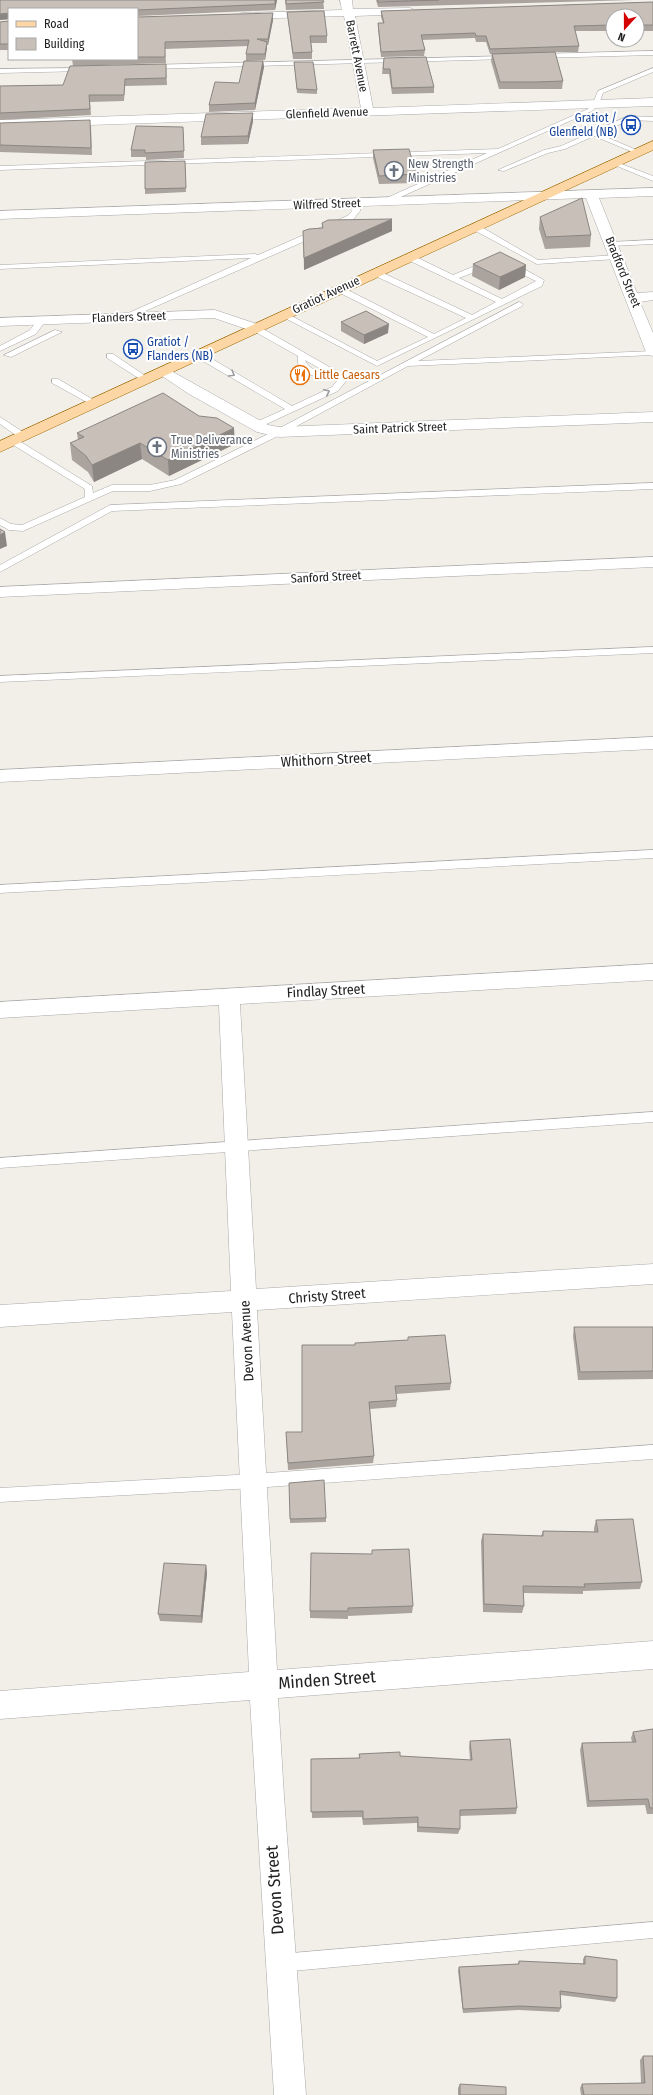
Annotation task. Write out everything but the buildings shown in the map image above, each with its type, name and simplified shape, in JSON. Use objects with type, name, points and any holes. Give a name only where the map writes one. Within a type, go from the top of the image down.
[{"type":"main road","name":"Gratiot Avenue","points":[[12,441],[653,145]]},
{"type":"street","name":"Barrett Avenue","points":[[346,0],[368,112]]},
{"type":"street","points":[[231,17],[419,11]]},
{"type":"street","name":"Glenfield Avenue","points":[[0,124],[653,102]]},
{"type":"street","name":"Wilfred Street","points":[[0,215],[653,192]]},
{"type":"street","name":"Bradford Street","points":[[591,194],[653,352]]},
{"type":"street","points":[[633,298],[653,296]]},
{"type":"street","name":"Flanders Street","points":[[0,322],[39,324],[127,317],[215,314],[255,328]]},
{"type":"street","name":"Saint Patrick Street","points":[[164,371],[194,391],[257,425],[279,432],[653,417]]},
{"type":"street","name":"Sanford Street","points":[[0,592],[653,562]]},
{"type":"street","name":"Whithorn Street","points":[[0,776],[653,743]]},
{"type":"street","name":"Findlay Street","points":[[0,1010],[653,972]]},
{"type":"street","name":"Devon Avenue","points":[[229,996],[264,1685]]},
{"type":"street","name":"Christy Street","points":[[0,1316],[653,1274]]},
{"type":"street","name":"Minden Street","points":[[0,1705],[653,1655]]},
{"type":"street","name":"Devon Street","points":[[264,1685],[269,1796],[290,2095]]},
{"type":"lane","points":[[534,56],[653,53]]},
{"type":"lane","points":[[142,67],[518,56]]},
{"type":"lane","points":[[0,72],[95,68]]},
{"type":"lane","points":[[385,202],[590,110],[596,104],[600,92],[653,70]]},
{"type":"lane","points":[[502,170],[546,151],[563,148],[628,118],[653,119]]},
{"type":"lane","points":[[594,134],[638,152]]},
{"type":"lane","points":[[0,168],[498,151]]},
{"type":"lane","points":[[614,163],[653,179]]},
{"type":"lane","points":[[127,317],[350,218],[356,211],[356,203]]},
{"type":"lane","points":[[475,227],[537,262],[617,257]]},
{"type":"lane","points":[[611,244],[653,242]]},
{"type":"lane","points":[[0,267],[262,256]]},
{"type":"lane","points":[[409,257],[502,302]]},
{"type":"lane","points":[[283,315],[377,364],[539,284],[540,280],[497,261],[453,278]]},
{"type":"lane","points":[[376,273],[472,318]]},
{"type":"lane","points":[[339,289],[434,337]]},
{"type":"lane","points":[[0,521],[9,527],[23,528],[112,488],[150,488],[178,482],[279,432],[519,304]]},
{"type":"lane","points":[[39,324],[56,331],[3,352],[39,324]]},
{"type":"lane","points":[[255,328],[302,354],[301,361],[305,367],[322,376],[340,378],[342,382],[335,388],[257,425]]},
{"type":"lane","points":[[405,364],[653,352]]},
{"type":"lane","points":[[198,355],[291,409]]},
{"type":"lane","points":[[110,356],[146,379]]},
{"type":"lane","points":[[55,381],[95,403]]},
{"type":"lane","points":[[0,420],[12,441],[89,488],[89,498]]},
{"type":"lane","points":[[0,569],[110,508],[653,486]]},
{"type":"lane","points":[[0,679],[653,650]]},
{"type":"lane","points":[[0,890],[653,854]]},
{"type":"lane","points":[[0,1163],[653,1118]]},
{"type":"lane","points":[[0,1495],[254,1481],[653,1452]]},
{"type":"lane","points":[[281,1963],[653,1930]]},
{"type":"place","name":"Gratiot / Glenfield (NB)","points":[[631,125]]},
{"type":"place","name":"New Strength Ministries","points":[[394,171]]},
{"type":"place","name":"Gratiot / Flanders (NB)","points":[[133,349]]},
{"type":"place","name":"Little Caesars","points":[[300,375]]},
{"type":"place","name":"True Deliverance Ministries","points":[[157,447]]}]
